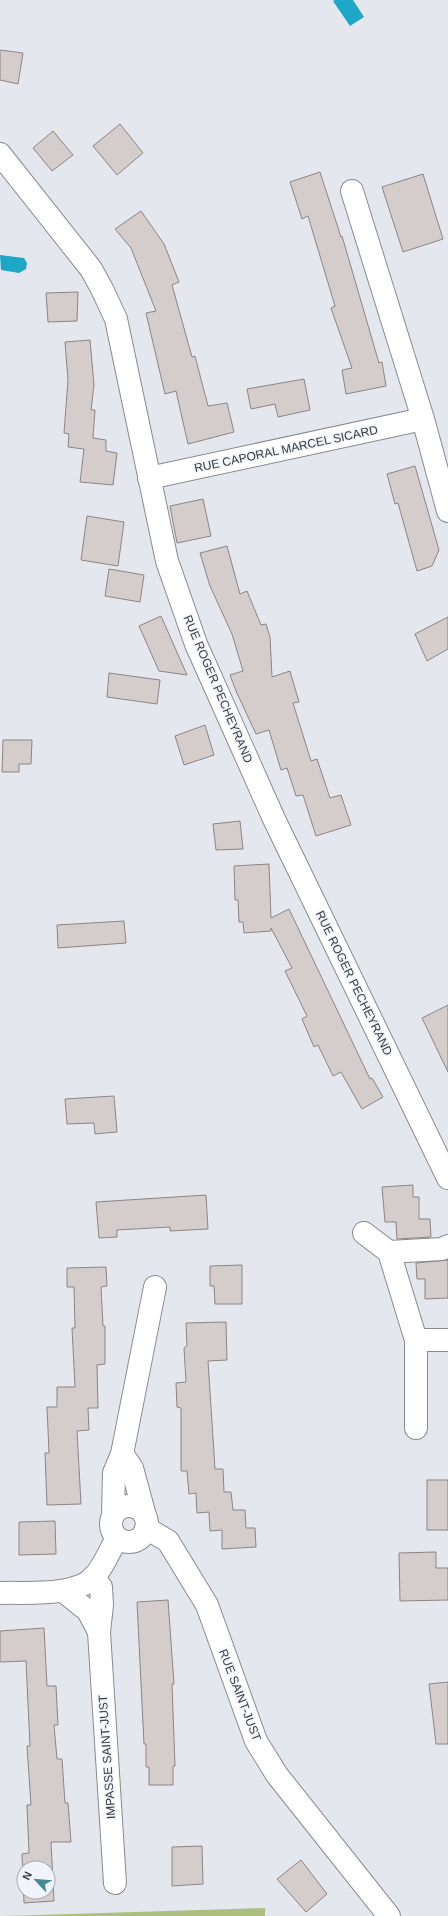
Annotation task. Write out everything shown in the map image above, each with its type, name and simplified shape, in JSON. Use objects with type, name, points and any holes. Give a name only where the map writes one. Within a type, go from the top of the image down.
[{"type":"street","name":"RUE ROGER PECHEYRAND","points":[[0,154],[91,269],[116,320],[167,561],[196,644],[274,819],[448,1178]]},
{"type":"street","points":[[352,191],[423,419],[448,511]]},
{"type":"street","name":"RUE CAPORAL MARCEL SICARD","points":[[149,478],[423,419]]},
{"type":"street","points":[[364,1233],[389,1252],[416,1340],[416,1428]]},
{"type":"street","points":[[389,1252],[442,1249],[448,1246]]},
{"type":"street","points":[[122,1454],[132,1468],[146,1522],[144,1534],[134,1541],[122,1541],[116,1538],[110,1527],[114,1473],[122,1454],[155,1287]]},
{"type":"street","points":[[416,1340],[448,1340]]},
{"type":"street","points":[[112,1515],[116,1510],[126,1506],[137,1508],[146,1522]]},
{"type":"street","name":"RUE SAINT-JUST","points":[[146,1522],[168,1541],[207,1605],[256,1741],[277,1775],[389,1916]]},
{"type":"street","points":[[0,1593],[63,1591],[80,1587],[93,1577],[116,1538]]},
{"type":"street","name":"IMPASSE SAINT-JUST","points":[[93,1577],[101,1587],[102,1605],[99,1632],[115,1883]]},
{"type":"street","name":"IMPASSE SAINT-JUST","points":[[63,1591],[88,1611],[99,1632]]},
{"type":"green space","points":[[265,1908],[265,1916],[4,1916]]},
{"type":"water","points":[[353,0],[364,17],[350,26],[333,1]]},
{"type":"water","points":[[0,255],[24,258],[27,263],[26,269],[19,273],[1,270]]},
{"type":"building","points":[[0,50],[23,53],[18,84],[0,80]]},
{"type":"building","points":[[120,124],[143,153],[117,175],[93,146]]},
{"type":"building","points":[[53,131],[73,155],[52,171],[33,148]]},
{"type":"building","points":[[320,172],[341,237],[342,236],[379,363],[382,362],[386,386],[346,394],[342,370],[352,368],[331,308],[335,306],[308,216],[302,219],[290,182]]},
{"type":"building","points":[[423,174],[443,239],[403,252],[382,187]]},
{"type":"building","points":[[141,211],[164,244],[179,282],[172,285],[192,357],[195,356],[208,406],[227,403],[234,432],[188,444],[176,391],[165,394],[146,313],[156,311],[131,248],[115,229]]},
{"type":"building","points":[[78,292],[77,321],[48,322],[46,293]]},
{"type":"building","points":[[90,340],[94,385],[91,410],[95,410],[93,438],[106,440],[106,451],[117,453],[113,485],[80,482],[84,449],[68,447],[69,434],[64,433],[68,380],[65,342]]},
{"type":"building","points":[[304,379],[310,410],[278,417],[275,404],[251,409],[247,389]]},
{"type":"building","points":[[415,466],[439,550],[432,566],[417,571],[398,503],[395,504],[387,474]]},
{"type":"building","points":[[203,499],[211,536],[177,543],[170,506]]},
{"type":"building","points":[[87,516],[124,522],[118,566],[81,560]]},
{"type":"building","points":[[227,546],[240,594],[247,591],[261,625],[266,624],[270,637],[272,677],[290,671],[299,702],[293,703],[311,761],[317,759],[330,798],[341,795],[351,825],[316,836],[303,795],[296,796],[287,768],[281,770],[269,730],[256,734],[236,691],[230,675],[243,671],[232,634],[210,586],[200,553]]},
{"type":"building","points":[[109,569],[144,575],[140,602],[105,596]]},
{"type":"building","points":[[161,616],[187,675],[159,671],[139,626]]},
{"type":"building","points":[[448,617],[448,649],[427,661],[415,634]]},
{"type":"building","points":[[109,673],[160,680],[157,704],[107,697]]},
{"type":"building","points":[[205,725],[214,755],[184,765],[175,736]]},
{"type":"building","points":[[3,740],[32,740],[31,764],[19,764],[19,772],[2,772]]},
{"type":"building","points":[[240,821],[243,849],[216,850],[213,824]]},
{"type":"building","points":[[269,864],[271,918],[289,909],[370,1079],[372,1078],[383,1097],[362,1109],[341,1072],[333,1076],[318,1045],[314,1047],[302,1019],[307,1016],[285,971],[292,968],[271,928],[271,931],[244,933],[243,922],[239,922],[238,900],[235,900],[234,866]]},
{"type":"building","points":[[124,921],[126,943],[58,948],[57,925]]},
{"type":"building","points":[[448,1005],[448,1072],[422,1018]]},
{"type":"building","points":[[114,1096],[117,1132],[95,1134],[94,1123],[67,1124],[65,1099]]},
{"type":"building","points":[[413,1185],[413,1197],[419,1197],[419,1219],[430,1219],[431,1237],[397,1239],[396,1222],[385,1222],[382,1187]]},
{"type":"building","points":[[206,1195],[208,1229],[170,1231],[170,1227],[117,1230],[117,1237],[99,1238],[96,1202]]},
{"type":"building","points":[[448,1260],[448,1298],[425,1299],[425,1279],[417,1279],[416,1263]]},
{"type":"building","points":[[242,1265],[242,1304],[215,1304],[214,1286],[210,1286],[210,1266]]},
{"type":"building","points":[[106,1267],[107,1286],[101,1287],[103,1326],[105,1326],[105,1364],[97,1365],[98,1408],[88,1408],[89,1430],[77,1431],[81,1504],[47,1505],[45,1453],[49,1453],[47,1407],[57,1407],[57,1387],[75,1387],[72,1328],[75,1328],[74,1287],[67,1287],[67,1268]]},
{"type":"building","points":[[226,1322],[227,1360],[208,1361],[215,1469],[223,1469],[224,1492],[231,1492],[233,1510],[245,1510],[246,1528],[255,1528],[256,1547],[222,1549],[222,1530],[210,1531],[209,1512],[197,1513],[196,1493],[189,1494],[187,1471],[181,1471],[181,1408],[177,1407],[176,1383],[186,1382],[184,1348],[187,1346],[186,1323]]},
{"type":"building","points":[[427,1480],[448,1480],[448,1530],[427,1530]]},
{"type":"building","points":[[55,1521],[56,1554],[19,1555],[19,1522]]},
{"type":"building","points":[[436,1552],[436,1568],[448,1568],[448,1600],[400,1601],[399,1553]]},
{"type":"building","points":[[168,1600],[174,1684],[172,1684],[175,1766],[173,1766],[173,1785],[149,1785],[149,1767],[146,1767],[146,1744],[144,1744],[137,1602]]},
{"type":"building","points":[[44,1628],[47,1686],[56,1686],[58,1725],[54,1725],[57,1759],[62,1759],[65,1803],[68,1803],[71,1842],[51,1842],[52,1860],[22,1860],[22,1854],[29,1853],[27,1805],[31,1805],[27,1746],[30,1746],[26,1661],[0,1662],[0,1631]]},
{"type":"building","points":[[448,1682],[448,1744],[436,1744],[429,1684]]},
{"type":"building","points":[[202,1846],[203,1884],[172,1886],[172,1847]]},
{"type":"building","points":[[301,1860],[327,1894],[306,1912],[277,1879]]},
{"type":"building","points":[[24,1900],[54,1900],[54,1901],[24,1903]]}]
